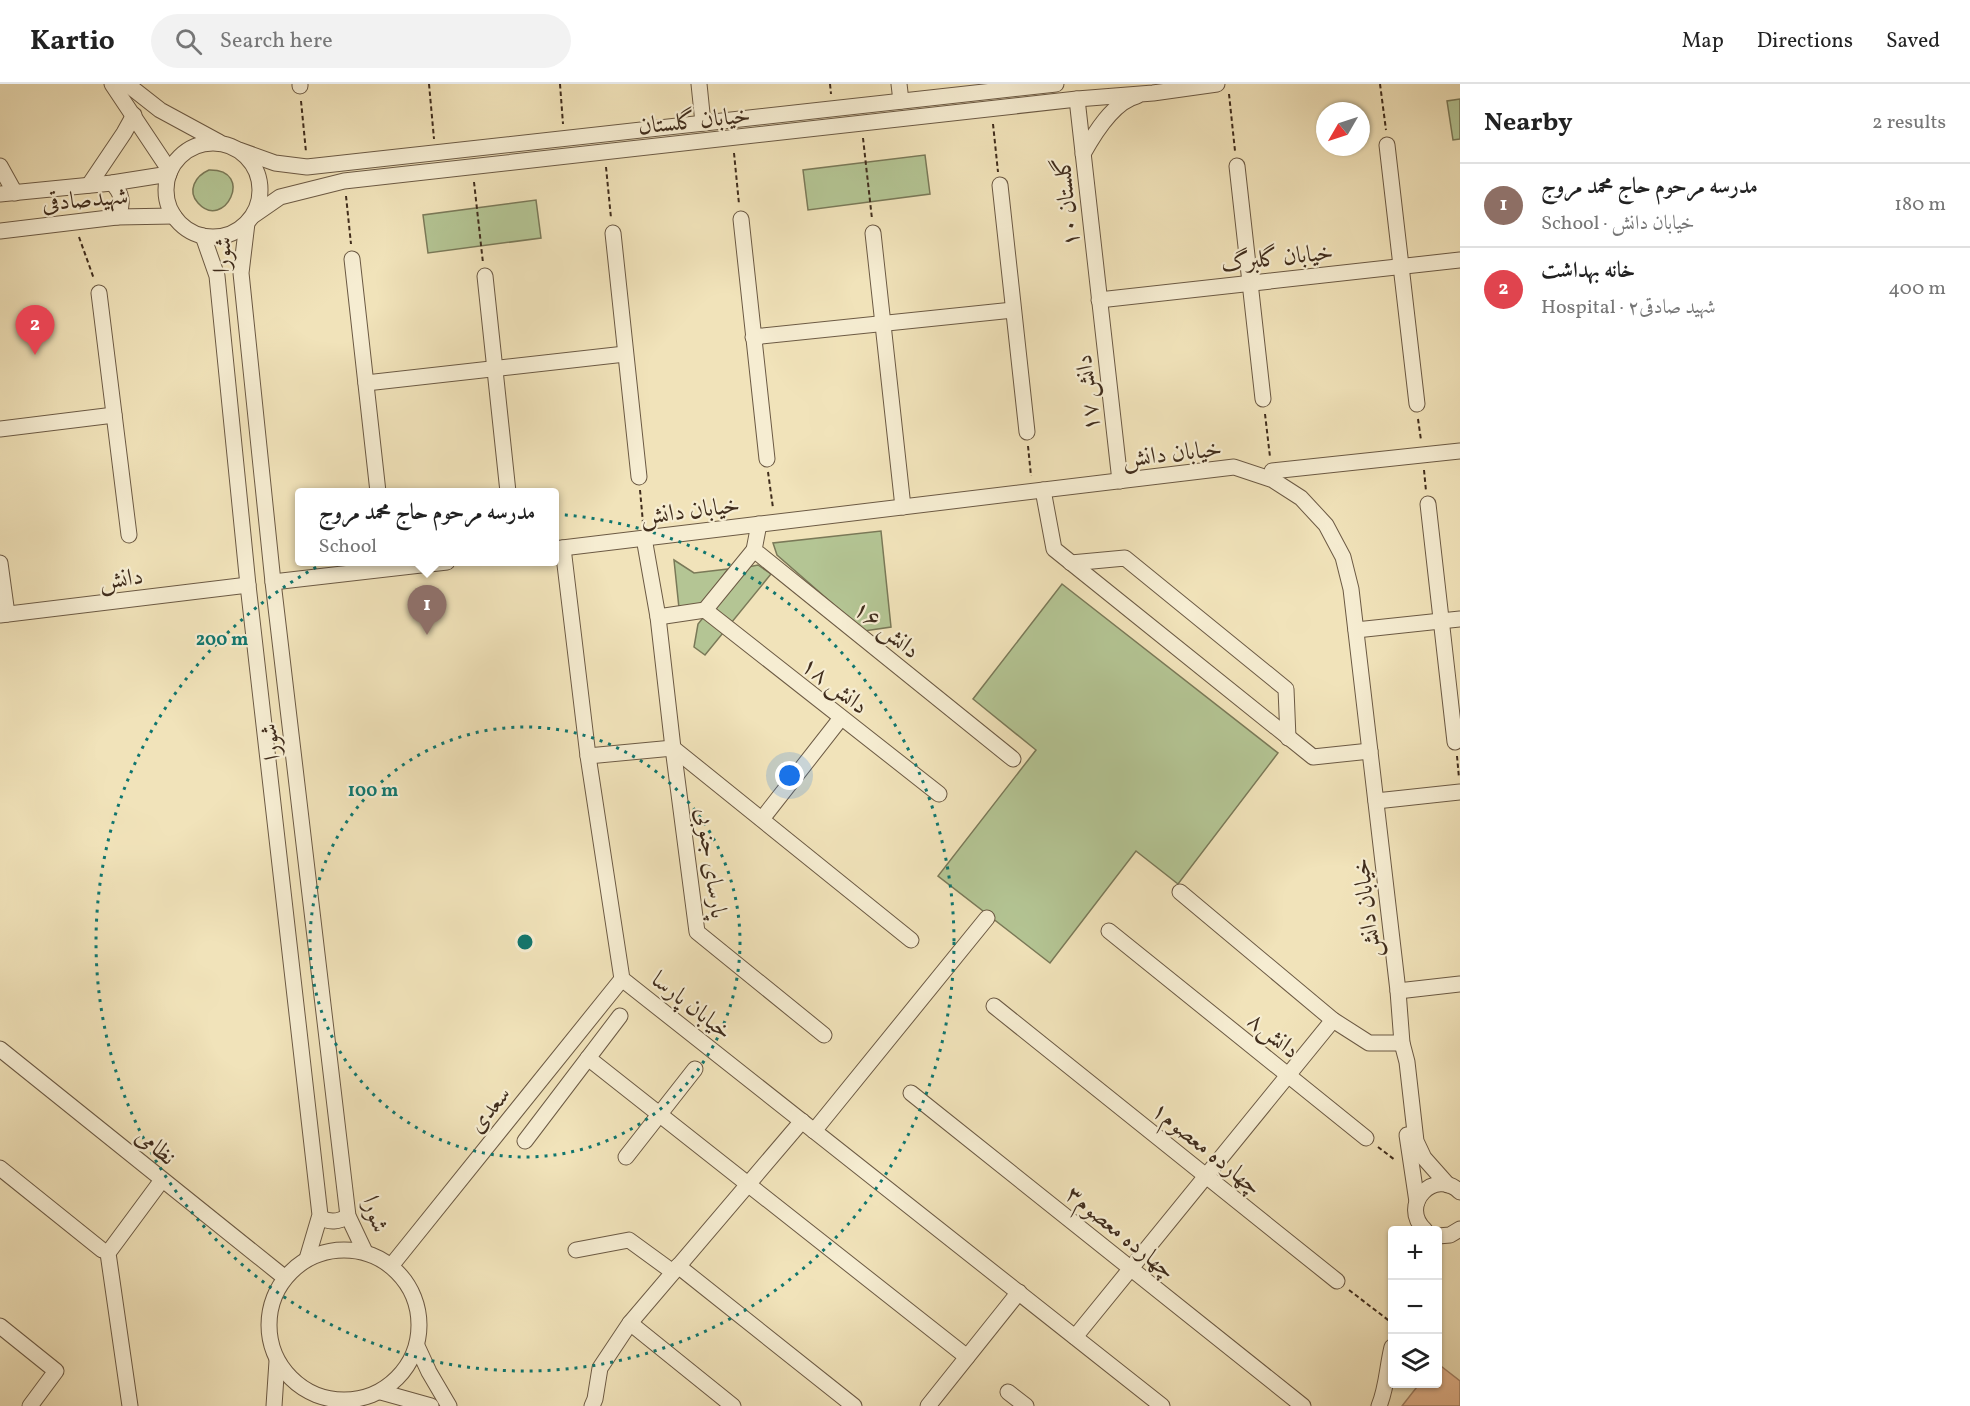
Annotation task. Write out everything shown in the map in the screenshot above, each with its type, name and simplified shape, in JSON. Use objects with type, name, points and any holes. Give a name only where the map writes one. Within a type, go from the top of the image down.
[{"type":"street","points":[[112,84],[134,115],[169,173]]},
{"type":"street","points":[[127,84],[160,110],[239,150],[252,162],[260,179],[260,198],[250,219],[234,232],[219,237],[203,236],[188,229],[174,216],[167,199],[169,173],[177,159],[189,148],[205,143],[222,143]]},
{"type":"street","points":[[699,84],[703,123]]},
{"type":"street","points":[[899,84],[901,101]]},
{"type":"street","name":"خیابان گلستان","points":[[239,150],[275,164],[307,167],[901,101],[973,89],[1056,84]]},
{"type":"street","name":"خیابان گلستان","points":[[250,219],[280,197],[344,181],[1077,99],[1153,93],[1217,84]]},
{"type":"street","points":[[1083,154],[1095,132],[1111,113],[1130,98],[1153,93]]},
{"type":"street","name":"گلستان ۱۰","points":[[1077,99],[1099,300]]},
{"type":"street","points":[[88,185],[134,115]]},
{"type":"street","points":[[1387,145],[1417,404]]},
{"type":"street","points":[[0,165],[7,193]]},
{"type":"street","points":[[1237,166],[1263,399]]},
{"type":"street","name":"شهیدصادقی","points":[[7,193],[112,183],[169,173]]},
{"type":"street","points":[[112,183],[119,190],[122,199],[117,217]]},
{"type":"street","points":[[1000,185],[1027,432]]},
{"type":"street","name":"شهیدصادقی","points":[[0,231],[117,217],[174,216]]},
{"type":"street","name":"شورا","points":[[250,219],[241,273],[273,582],[348,1216],[365,1252]]},
{"type":"street","points":[[741,219],[767,459]]},
{"type":"street","points":[[613,233],[639,477]]},
{"type":"street","points":[[873,233],[903,507]]},
{"type":"street","name":"شورا","points":[[203,236],[218,276],[248,585],[320,1217],[307,1258]]},
{"type":"street","points":[[352,258],[378,488]]},
{"type":"street","name":"خیابان گلبرگ","points":[[1099,300],[1460,260]]},
{"type":"street","points":[[485,276],[508,488]]},
{"type":"street","points":[[99,293],[129,535]]},
{"type":"street","name":"دانش ۱۷","points":[[1099,300],[1120,481]]},
{"type":"street","points":[[753,337],[1013,310]]},
{"type":"street","points":[[366,382],[625,354]]},
{"type":"street","points":[[0,429],[114,415]]},
{"type":"street","points":[[1272,471],[1460,451]]},
{"type":"street","name":"خیابان دانش","points":[[559,548],[1234,467],[1273,480],[1301,498],[1326,525],[1343,557],[1351,589],[1398,991],[1402,1043],[1407,1062],[1416,1141],[1424,1158],[1456,1188]]},
{"type":"street","points":[[1038,490],[1054,549],[1288,738],[1313,757],[1370,751]]},
{"type":"street","points":[[1428,504],[1455,742]]},
{"type":"street","points":[[658,617],[705,610],[754,550],[766,523]]},
{"type":"street","name":"پارسای جنوبی","points":[[644,538],[658,617],[697,932],[824,1035]]},
{"type":"street","name":"خیابان پارسا","points":[[559,548],[622,979],[1162,1406]]},
{"type":"street","name":"دانش ۱۶","points":[[754,550],[1013,759]]},
{"type":"street","points":[[1071,563],[1125,558],[1134,565],[1286,689],[1288,738]]},
{"type":"street","points":[[0,563],[3,614]]},
{"type":"street","points":[[273,582],[406,566]]},
{"type":"street","name":"دانش","points":[[3,614],[248,585]]},
{"type":"street","name":"دانش ۱۸","points":[[705,610],[939,794]]},
{"type":"street","points":[[1356,630],[1460,619]]},
{"type":"street","points":[[762,819],[841,718]]},
{"type":"street","points":[[588,756],[673,748],[911,940]]},
{"type":"street","points":[[1376,801],[1460,792]]},
{"type":"street","points":[[1180,892],[1333,1020],[1369,1044],[1402,1043]]},
{"type":"street","points":[[814,1131],[987,918]]},
{"type":"street","name":"دانش۸","points":[[1109,931],[1366,1138]]},
{"type":"street","name":"سعدی","points":[[391,1266],[622,979]]},
{"type":"street","points":[[1398,991],[1460,984]]},
{"type":"street","name":"چهارده معصوم۱","points":[[994,1006],[1337,1281]]},
{"type":"street","points":[[525,1141],[620,1016]]},
{"type":"street","points":[[1075,1337],[1333,1020]]},
{"type":"street","name":"خیابان دانش","points":[[1402,1043],[1397,1060],[1413,1172],[1415,1226]]},
{"type":"street","name":"نظامی","points":[[0,1049],[284,1277]]},
{"type":"street","points":[[588,1058],[966,1357]]},
{"type":"street","points":[[626,1157],[695,1069]]},
{"type":"street","name":"چهارده معصوم۳","points":[[911,1094],[1304,1406]]},
{"type":"street","points":[[591,1406],[595,1398],[600,1368],[630,1323],[802,1121]]},
{"type":"street","points":[[0,1168],[102,1250]]},
{"type":"street","points":[[130,1406],[108,1253],[162,1180]]},
{"type":"street","points":[[1421,1226],[1417,1221],[1416,1206],[1421,1193],[1438,1184],[1456,1188]]},
{"type":"street","points":[[320,1217],[326,1221],[334,1221],[348,1216]]},
{"type":"street","points":[[1442,1244],[1453,1232]]},
{"type":"street","points":[[576,1250],[629,1240],[676,1269],[854,1406]]},
{"type":"street","points":[[335,1250],[365,1252],[391,1266],[410,1288],[419,1317],[417,1346],[404,1372],[381,1392],[352,1401],[323,1398],[297,1384],[278,1362],[268,1333],[271,1304],[284,1277],[307,1258],[335,1250]]},
{"type":"street","points":[[928,1406],[1019,1292]]},
{"type":"street","points":[[630,1323],[733,1406]]},
{"type":"street","points":[[0,1326],[56,1371],[30,1406]]},
{"type":"street","points":[[417,1346],[449,1406]]},
{"type":"street","points":[[274,1406],[278,1362]]},
{"type":"street","points":[[1379,1406],[1388,1387]]},
{"type":"street","points":[[381,1392],[431,1406]]},
{"type":"street","points":[[1008,1392],[1026,1406]]},
{"type":"street","points":[[307,1406],[323,1398]]},
{"type":"path","points":[[429,84],[435,153]]},
{"type":"path","points":[[560,84],[564,139]]},
{"type":"path","points":[[1228,84],[1237,166]]},
{"type":"path","points":[[1380,84],[1387,145]]},
{"type":"path","points":[[300,85],[307,167]]},
{"type":"path","points":[[991,109],[1000,185]]},
{"type":"path","points":[[861,123],[873,233]]},
{"type":"path","points":[[732,138],[741,219]]},
{"type":"path","points":[[604,152],[613,233]]},
{"type":"path","points":[[472,167],[485,276]]},
{"type":"path","points":[[344,181],[352,258]]},
{"type":"path","points":[[73,222],[99,293]]},
{"type":"path","points":[[1263,399],[1272,471]]},
{"type":"path","points":[[1417,404],[1428,504]]},
{"type":"path","points":[[1027,432],[1038,490]]},
{"type":"path","points":[[766,523],[767,459]]},
{"type":"path","points":[[639,477],[644,538]]},
{"type":"path","points":[[1455,742],[1460,783]]},
{"type":"path","points":[[1366,1138],[1413,1172]]},
{"type":"path","points":[[1337,1281],[1388,1320]]},
{"type":"green space","points":[[1460,99],[1460,139],[1453,140],[1447,101]]},
{"type":"green space","points":[[925,155],[930,194],[808,210],[803,170]]},
{"type":"green space","points":[[209,170],[223,172],[231,179],[233,188],[231,197],[217,210],[208,210],[198,203],[193,194],[196,180]]},
{"type":"green space","points":[[536,200],[541,238],[428,253],[423,215]]},
{"type":"green space","points":[[881,531],[891,627],[864,631],[777,555],[773,543]]},
{"type":"green space","points":[[674,560],[694,573],[728,569],[702,604],[679,608]]},
{"type":"green space","points":[[758,565],[771,574],[705,655],[694,647],[698,624],[743,568]]},
{"type":"green space","points":[[1062,584],[1278,753],[1178,884],[1136,851],[1050,963],[938,876],[1036,750],[973,699]]},
{"type":"building","points":[[1442,1367],[1460,1381],[1460,1406],[1402,1406],[1416,1388],[1442,1388]]},
{"type":"place","name":"خانه بهداشت","points":[[35,355]]},
{"type":"place","name":"مدرسه مرحوم حاج محمد مروج","points":[[427,635]]}]
